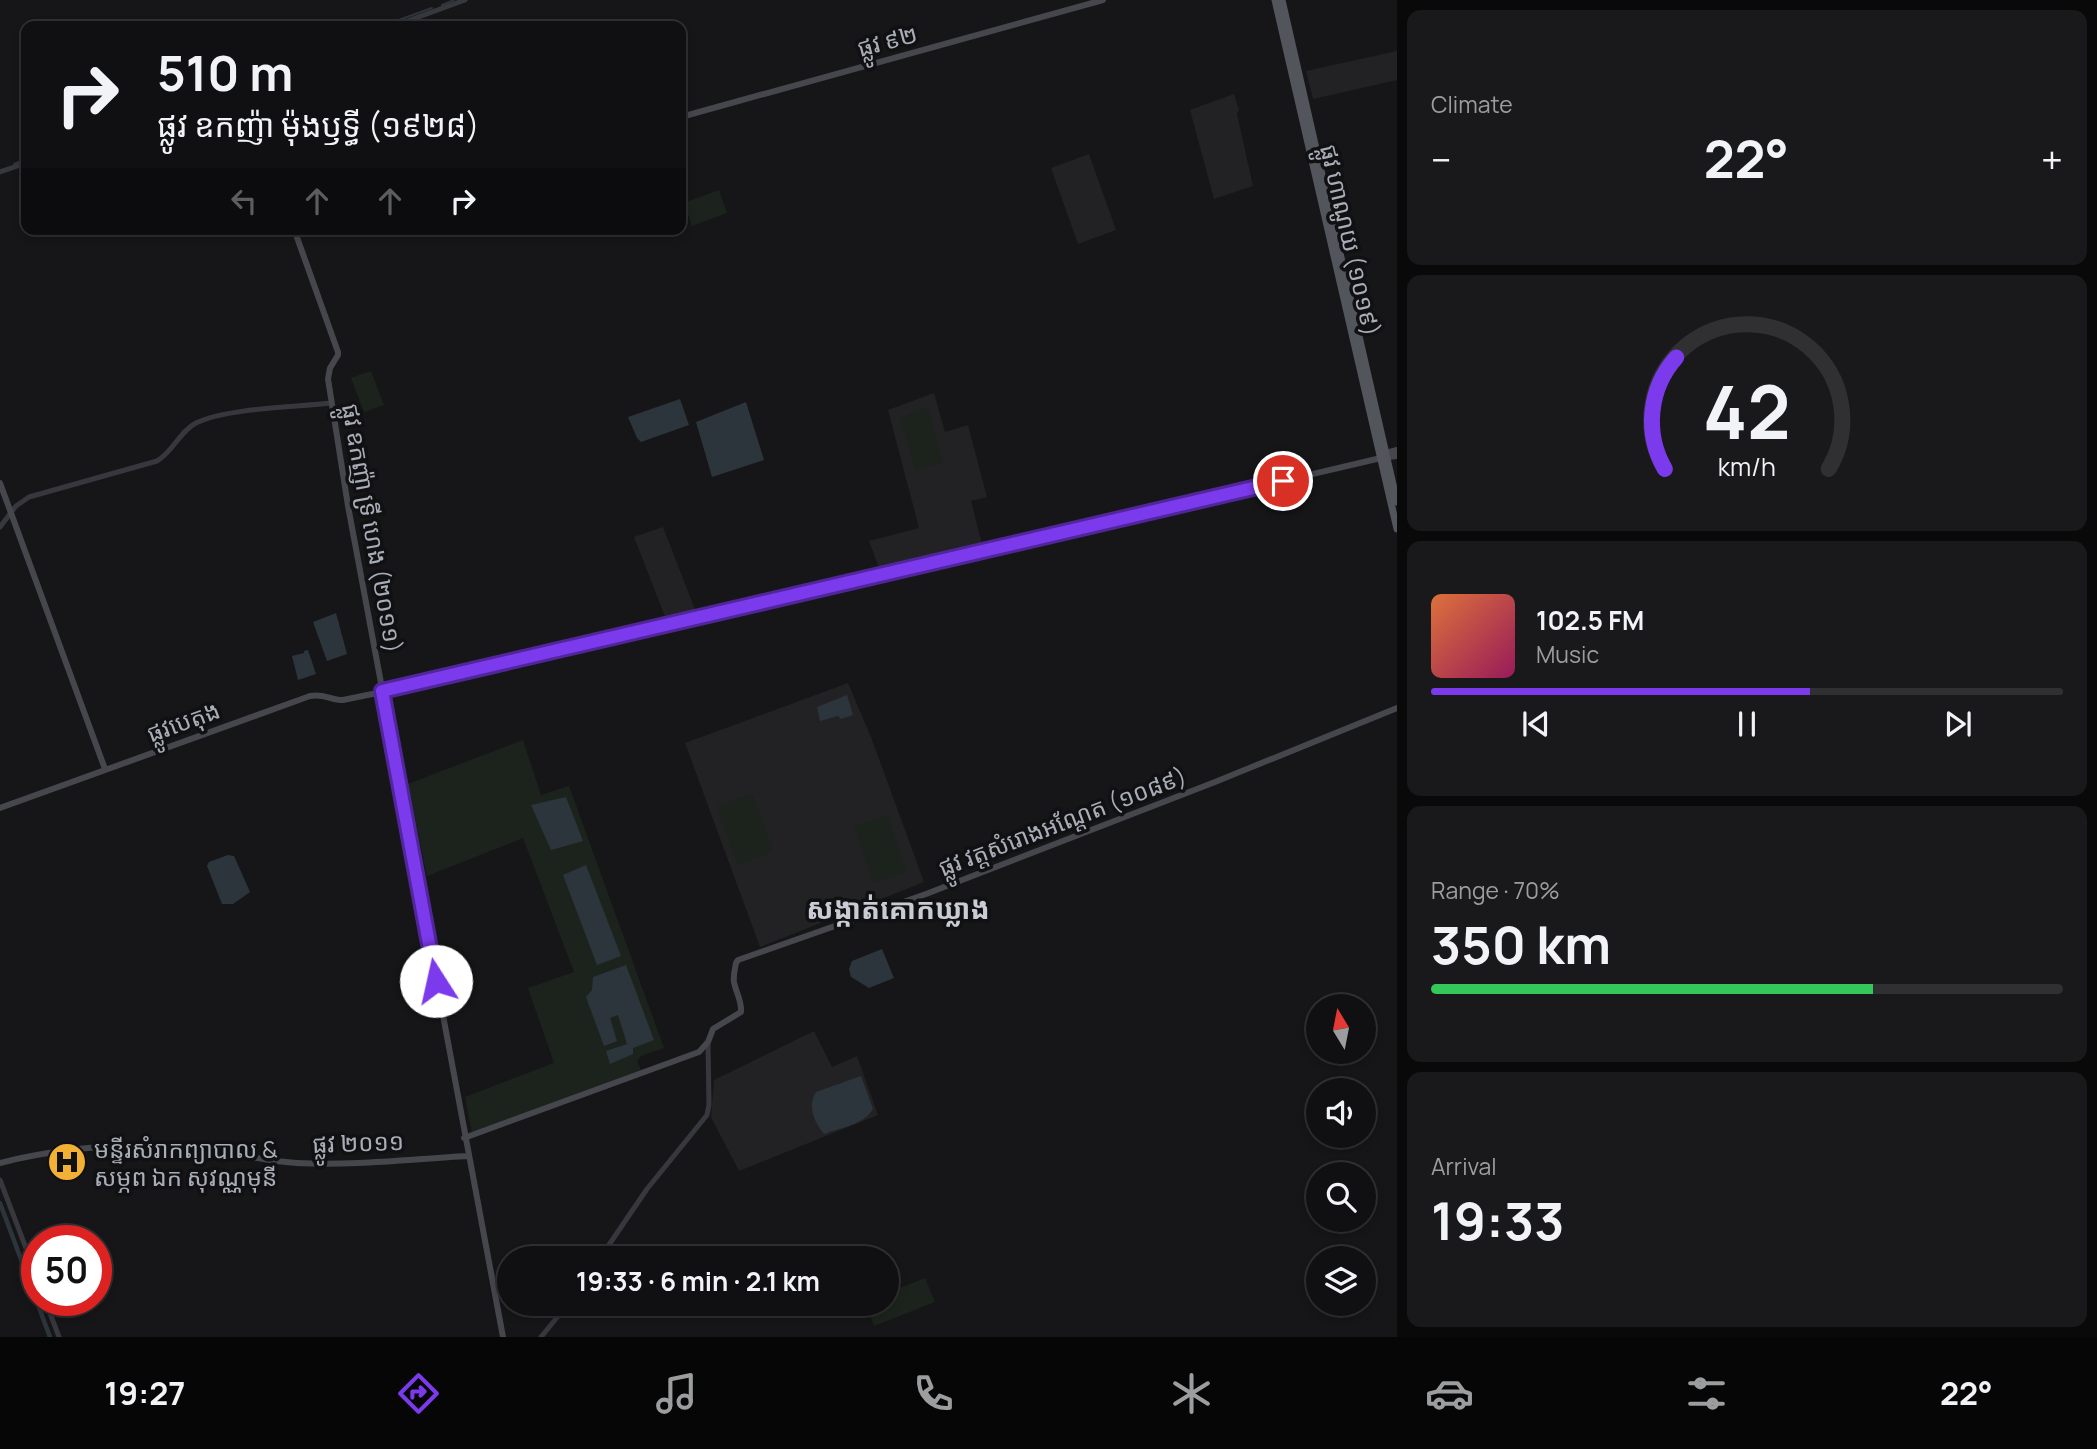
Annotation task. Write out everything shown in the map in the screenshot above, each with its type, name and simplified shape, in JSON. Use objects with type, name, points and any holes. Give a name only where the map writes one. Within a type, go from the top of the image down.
[{"type":"main road","name":"ផ្លូវ ៩២","points":[[686,116],[1103,0]]},
{"type":"main road","name":"ផ្លូវ ហាណូយ (១០១៩)","points":[[1275,0],[1397,502]]},
{"type":"main road","name":"ផ្លូវ ហាណូយ (១០១៩)","points":[[1282,0],[1385,456],[1397,529]]},
{"type":"main road","name":"ផ្លូវ ឧកញ៉ា ទ្រី ហេង (២០១១)","points":[[296,235],[338,352],[328,373],[348,506],[503,1337]]},
{"type":"main road","points":[[1385,456],[1397,450]]},
{"type":"main road","points":[[1385,456],[1397,456]]},
{"type":"main road","name":"ផ្លូវបេតុង","points":[[0,808],[310,696],[321,694],[344,700],[1385,456]]},
{"type":"main road","points":[[0,483],[105,769]]},
{"type":"main road","name":"ផ្លូវ វត្តសំរោងអណ្ដែត (១០៨៩)","points":[[708,1042],[713,1029],[741,1012],[741,1000],[734,985],[738,960],[934,892],[1397,708]]},
{"type":"main road","points":[[464,1138],[698,1052],[708,1042]]},
{"type":"main road","name":"ផ្លូវ ២០១១","points":[[0,1163],[80,1150],[159,1146],[187,1147],[309,1164],[468,1156]]},
{"type":"street","points":[[408,21],[465,0]]},
{"type":"street","points":[[0,172],[21,165]]},
{"type":"street","points":[[0,527],[20,501],[29,497],[157,461],[171,450],[193,424],[232,414],[331,403]]},
{"type":"street","points":[[608,1246],[647,1189],[706,1115],[709,1105],[708,1042]]},
{"type":"street","points":[[0,1180],[21,1235]]},
{"type":"street","points":[[52,1316],[59,1337]]},
{"type":"street","points":[[541,1337],[558,1316]]},
{"type":"shaded area","points":[[1397,51],[1397,80],[1313,99],[1306,71]]},
{"type":"shaded area","points":[[1234,94],[1253,186],[1214,199],[1190,110]]},
{"type":"shaded area","points":[[1089,154],[1116,230],[1078,244],[1051,168]]},
{"type":"shaded area","points":[[719,190],[727,213],[692,226],[686,202]]},
{"type":"shaded area","points":[[371,371],[384,405],[364,412],[351,378]]},
{"type":"shaded area","points":[[934,393],[945,432],[968,425],[987,497],[971,501],[982,544],[879,568],[869,541],[919,528],[888,410]]},
{"type":"shaded area","points":[[680,399],[689,425],[641,442],[637,438],[628,417]]},
{"type":"shaded area","points":[[746,402],[764,460],[712,477],[696,422]]},
{"type":"shaded area","points":[[928,407],[943,463],[915,470],[900,418]]},
{"type":"shaded area","points":[[663,527],[696,612],[666,619],[634,537]]},
{"type":"shaded area","points":[[336,613],[347,654],[327,661],[313,622]]},
{"type":"shaded area","points":[[308,650],[316,674],[298,680],[292,656]]},
{"type":"shaded area","points":[[848,683],[871,737],[924,882],[760,947],[685,743]]},
{"type":"shaded area","points":[[847,695],[853,715],[820,721],[817,707]]},
{"type":"shaded area","points":[[523,740],[541,795],[569,786],[664,1048],[641,1056],[637,1061],[641,1070],[472,1133],[465,1097],[554,1063],[528,988],[574,972],[523,838],[427,876],[408,784]]},
{"type":"shaded area","points":[[751,794],[773,850],[739,865],[717,809],[718,806]]},
{"type":"shaded area","points":[[566,797],[583,841],[551,850],[531,805]]},
{"type":"shaded area","points":[[887,815],[907,872],[874,883],[854,826]]},
{"type":"shaded area","points":[[228,855],[234,856],[250,892],[233,904],[222,904],[207,866],[209,862]]},
{"type":"shaded area","points":[[586,865],[621,956],[597,965],[563,875]]},
{"type":"shaded area","points":[[882,949],[894,978],[869,988],[851,977],[849,969],[852,961]]},
{"type":"shaded area","points":[[626,965],[654,1040],[633,1048],[633,1054],[610,1064],[606,1051],[627,1044],[618,1015],[610,1018],[617,1041],[604,1046],[586,997],[592,990],[593,977]]},
{"type":"shaded area","points":[[814,1031],[832,1067],[857,1056],[878,1115],[739,1171],[711,1117],[714,1080]]},
{"type":"shaded area","points":[[861,1076],[873,1109],[864,1119],[824,1134],[813,1114],[812,1103],[816,1092]]},
{"type":"shaded area","points":[[925,1278],[935,1302],[874,1326],[870,1316],[899,1316],[899,1288]]},
{"type":"waterway","points":[[442,5],[454,0]]},
{"type":"waterway","points":[[396,21],[432,8]]},
{"type":"waterway","points":[[14,164],[21,161]]},
{"type":"waterway","points":[[0,1203],[50,1337]]},
{"type":"place","name":"មន្ទីរសំរាកព្យាបាល & សម្ភព ឯក សុវណ្ណមុនី","points":[[67,1162]]},
{"type":"district","name":"សង្កាត់គោកឃ្លាង","points":[[898,908]]},
{"type":"route","points":[[436,981],[382,691],[1283,481]]}]
